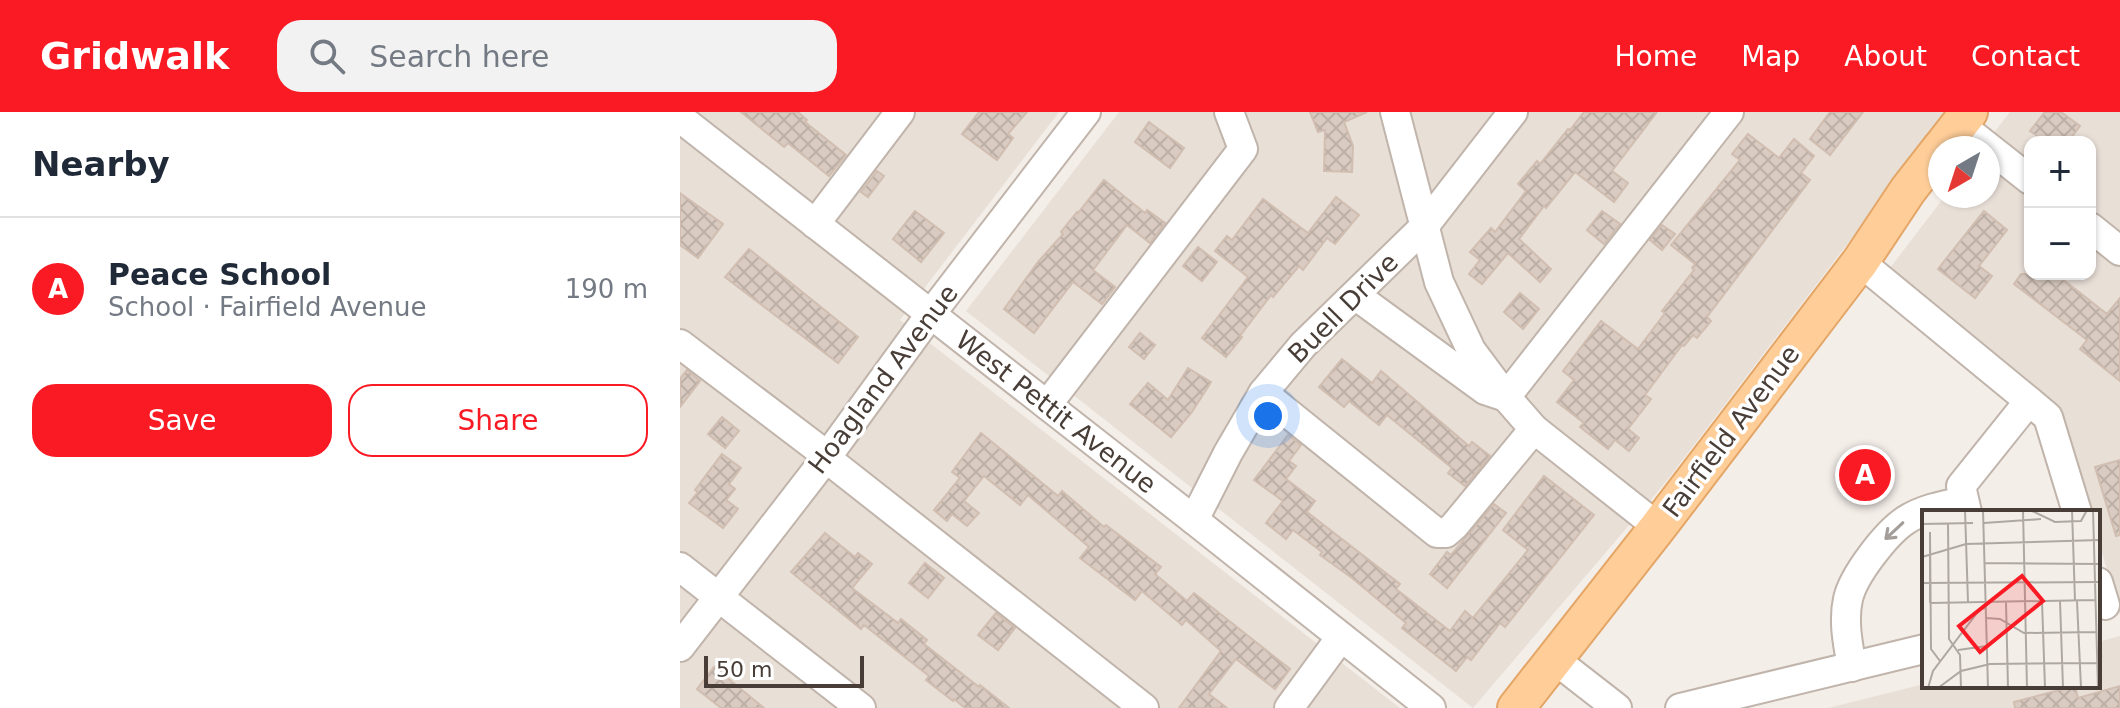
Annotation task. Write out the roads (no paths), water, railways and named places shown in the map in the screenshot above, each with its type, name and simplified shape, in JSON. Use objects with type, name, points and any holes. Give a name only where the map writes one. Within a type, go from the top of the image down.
[{"type":"main road","name":"Fairfield Avenue","points":[[1516,708],[1860,262],[1908,190],[1952,133]]},
{"type":"street","points":[[815,224],[900,112]]},
{"type":"street","name":"Hoagland Avenue","points":[[680,647],[1086,112]]},
{"type":"street","points":[[1047,405],[1243,149],[1229,112]]},
{"type":"street","points":[[1395,112],[1439,282],[1471,350],[1534,429],[1658,527]]},
{"type":"street","name":"Buell Drive","points":[[1194,520],[1263,393],[1303,345],[1423,228],[1513,112]]},
{"type":"street","points":[[1506,397],[1729,112]]},
{"type":"street","name":"West Pettit Avenue","points":[[690,118],[815,224],[1431,708]]},
{"type":"street","points":[[1952,133],[2024,176]]},
{"type":"street","points":[[2096,232],[2120,251]]},
{"type":"street","points":[[1860,262],[2048,417],[2076,510]]},
{"type":"street","points":[[1355,295],[1485,390],[1506,397]]},
{"type":"street","points":[[680,344],[825,454],[826,458],[1144,708]]},
{"type":"street","points":[[1263,393],[1437,533],[1446,533],[1454,526],[1534,429]]},
{"type":"street","points":[[1929,510],[1966,506],[1961,486],[2029,401]]},
{"type":"street","points":[[1852,667],[1846,617],[1848,596],[1864,566],[1886,537],[1907,519],[1922,513]]},
{"type":"street","points":[[680,567],[861,708]]},
{"type":"street","points":[[1289,708],[1341,637]]},
{"type":"street","points":[[1680,708],[1922,650]]},
{"type":"street","points":[[1554,659],[1617,708]]},
{"type":"place","name":"Peace School","points":[[1865,475]]}]
